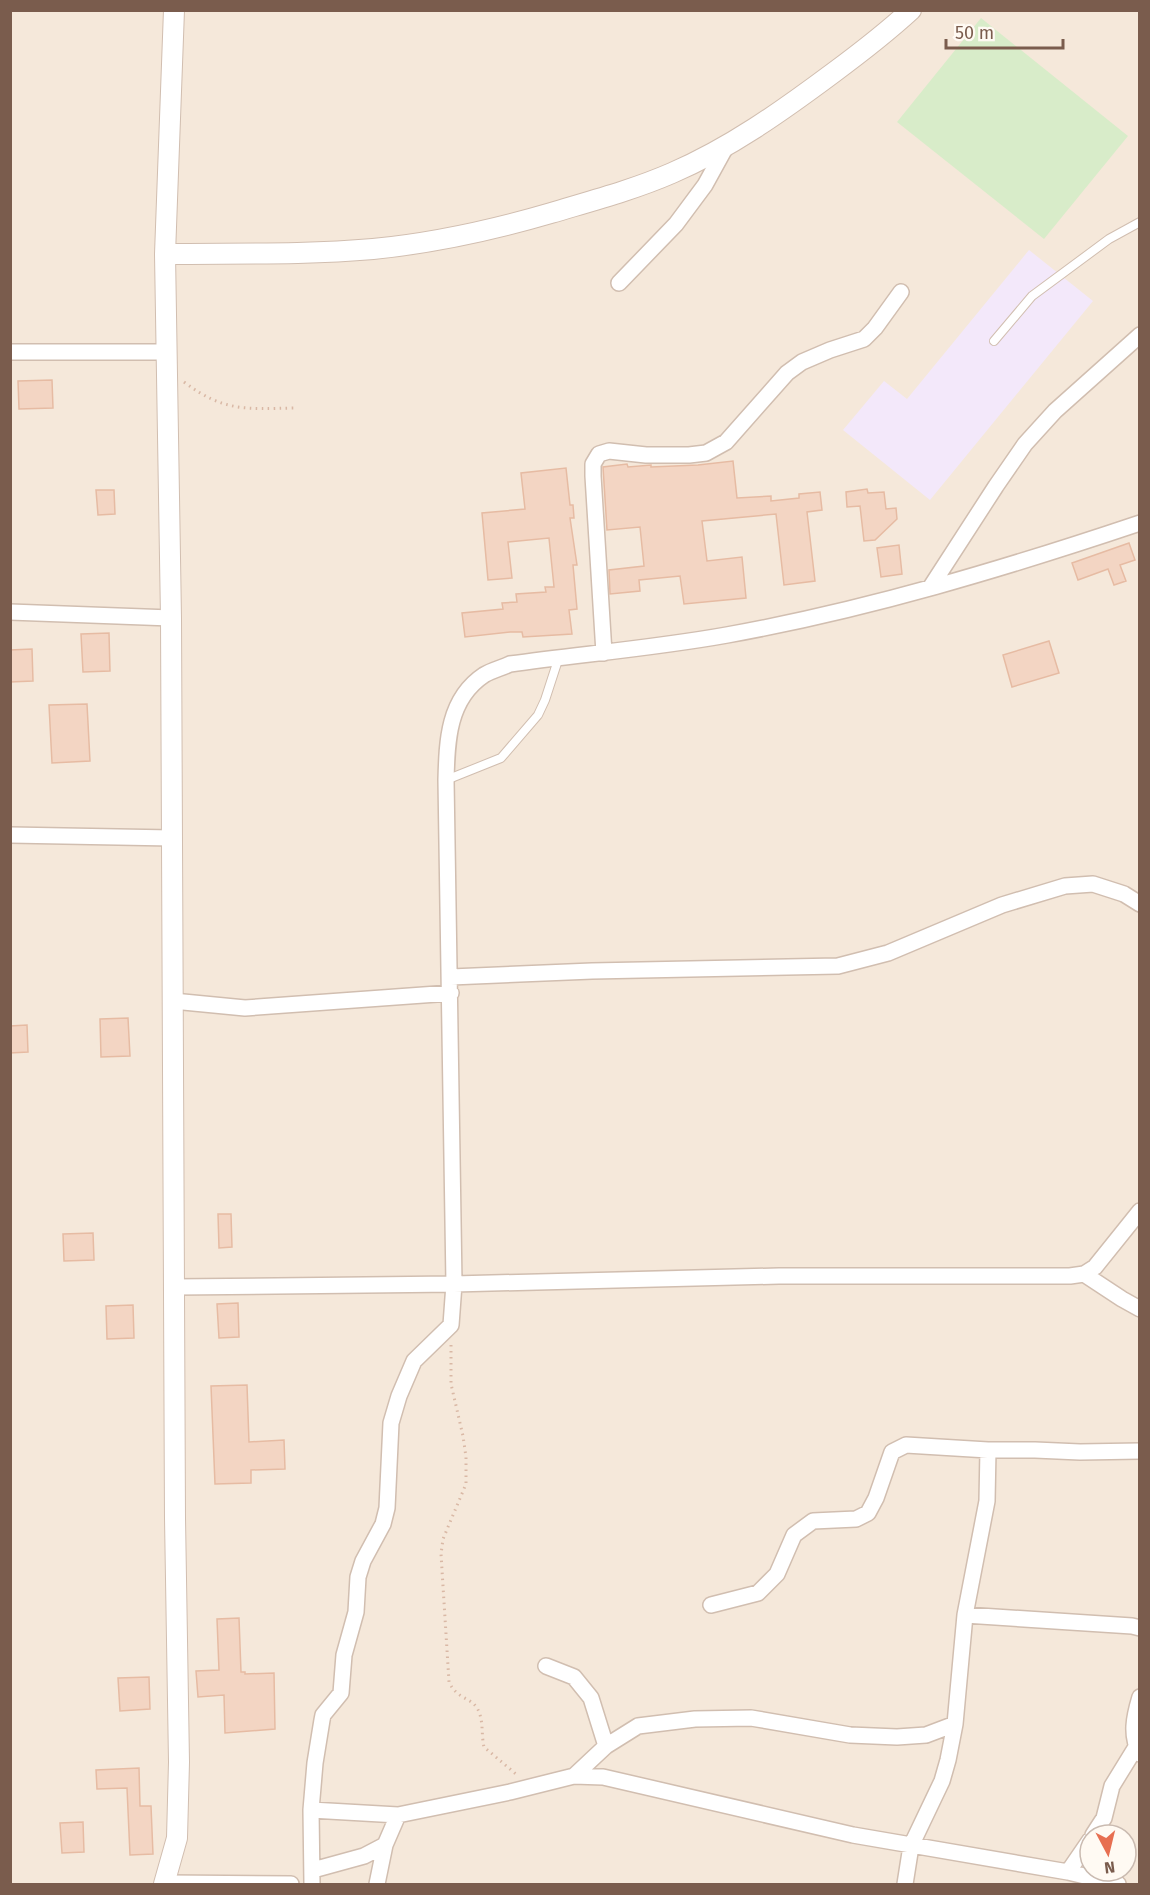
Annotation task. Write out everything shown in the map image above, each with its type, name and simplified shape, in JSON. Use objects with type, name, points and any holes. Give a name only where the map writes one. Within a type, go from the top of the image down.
[{"type":"street","points":[[174,10],[165,254],[171,618],[179,1762],[177,1838],[165,1884],[291,1884]]},
{"type":"street","points":[[165,254],[296,253],[374,249],[483,232],[610,195],[671,173],[727,145],[787,108],[887,33],[911,10]]},
{"type":"street","points":[[619,283],[676,224],[705,185],[727,145]]},
{"type":"street","points":[[604,653],[593,476],[593,464],[599,454],[609,451],[689,456],[706,453],[726,442],[787,373],[802,362],[864,339],[876,328],[901,292]]},
{"type":"street","points":[[930,588],[1025,444],[1054,411],[1138,339]]},
{"type":"street","points":[[10,352],[166,360]]},
{"type":"street","points":[[385,1845],[312,1877],[311,1810],[315,1763],[323,1714],[340,1694],[344,1654],[356,1612],[358,1577],[387,1508],[391,1423],[399,1396],[414,1361],[451,1325],[454,1284],[451,977],[446,780],[447,755],[454,712],[466,691],[486,674],[510,664],[726,635],[830,614],[930,588],[1140,524]]},
{"type":"street","points":[[10,612],[171,618]]},
{"type":"street","points":[[10,835],[172,838]]},
{"type":"street","points":[[451,977],[592,971],[838,966],[888,953],[1002,905],[1065,886],[1093,884],[1124,894],[1140,904]]},
{"type":"street","points":[[173,1001],[245,1008],[451,993]]},
{"type":"street","points":[[175,1287],[767,1277],[1070,1276],[1084,1274],[1095,1267],[1140,1211]]},
{"type":"street","points":[[1084,1274],[1140,1309]]},
{"type":"street","points":[[711,1605],[758,1593],[777,1574],[794,1535],[813,1521],[856,1519],[868,1513],[876,1498],[892,1452],[906,1445],[988,1450],[1140,1451]]},
{"type":"street","points":[[905,1884],[911,1845],[942,1781],[955,1724],[965,1615],[987,1501],[988,1450]]},
{"type":"street","points":[[965,1615],[1137,1624]]},
{"type":"street","points":[[546,1666],[574,1677],[591,1698],[606,1746]]},
{"type":"street","points":[[1101,1823],[1112,1786],[1138,1750],[1133,1724],[1140,1697]]},
{"type":"street","points":[[574,1776],[606,1746],[638,1726],[695,1719],[751,1718],[850,1735],[897,1737],[926,1735],[955,1724]]},
{"type":"street","points":[[311,1810],[398,1815],[574,1776],[603,1777],[842,1833],[1068,1872],[1118,1884]]},
{"type":"street","points":[[377,1884],[385,1845],[398,1815]]},
{"type":"street","points":[[1068,1872],[1078,1857]]},
{"type":"lane","points":[[994,341],[1032,296],[1109,239],[1140,222]]},
{"type":"lane","points":[[446,780],[501,758],[538,715],[559,657]]},
{"type":"path","points":[[166,360],[204,396],[219,403],[233,408],[294,408]]},
{"type":"path","points":[[451,1325],[451,1384],[466,1457],[466,1484],[443,1539],[441,1554],[449,1682],[453,1690],[478,1710],[484,1747],[530,1787]]},
{"type":"shaded area","points":[[11,11],[1139,11],[1139,1884],[11,1884]]},
{"type":"shaded area","points":[[1029,250],[1093,301],[930,500],[843,430],[884,381],[907,399]]},
{"type":"green space","points":[[981,18],[1128,136],[1044,239],[897,122]]},
{"type":"building","points":[[52,380],[53,408],[19,409],[18,381]]},
{"type":"building","points":[[733,461],[737,498],[771,496],[771,501],[799,498],[799,494],[820,492],[822,510],[807,512],[815,581],[784,585],[776,514],[702,521],[707,561],[742,557],[746,598],[684,604],[680,576],[639,580],[640,591],[610,594],[609,570],[644,566],[640,527],[607,530],[603,467],[627,464],[628,467],[698,465]]},
{"type":"building","points":[[566,468],[570,505],[573,505],[574,518],[570,518],[577,565],[573,565],[577,609],[569,610],[572,634],[523,637],[522,632],[510,632],[465,637],[462,613],[503,609],[502,603],[517,602],[516,594],[546,592],[545,587],[554,587],[549,538],[508,542],[512,578],[488,580],[482,513],[525,509],[521,473]]},
{"type":"building","points":[[867,489],[868,493],[884,492],[886,509],[896,508],[897,519],[875,540],[864,541],[860,506],[847,507],[846,492]]},
{"type":"building","points":[[96,490],[114,490],[115,514],[98,515]]},
{"type":"building","points":[[1129,543],[1135,560],[1120,565],[1126,581],[1114,585],[1108,569],[1078,580],[1072,563]]},
{"type":"building","points":[[899,545],[902,574],[881,577],[877,548]]},
{"type":"building","points":[[109,633],[110,671],[83,672],[81,634]]},
{"type":"building","points":[[1049,641],[1059,673],[1012,687],[1003,655]]},
{"type":"building","points":[[32,649],[33,681],[10,682],[10,650]]},
{"type":"building","points":[[87,704],[90,761],[52,763],[49,705]]},
{"type":"building","points":[[128,1018],[130,1056],[101,1057],[100,1019]]},
{"type":"building","points":[[27,1025],[28,1052],[10,1053],[10,1026]]},
{"type":"building","points":[[218,1214],[231,1214],[232,1247],[219,1248]]},
{"type":"building","points":[[93,1233],[94,1260],[64,1261],[63,1234]]},
{"type":"building","points":[[238,1303],[239,1337],[219,1338],[217,1304]]},
{"type":"building","points":[[133,1305],[134,1338],[107,1339],[106,1306]]},
{"type":"building","points":[[247,1385],[249,1442],[284,1440],[285,1469],[251,1470],[251,1483],[215,1484],[211,1386]]},
{"type":"building","points":[[239,1618],[241,1672],[245,1674],[274,1673],[275,1729],[225,1733],[224,1695],[198,1697],[196,1671],[219,1670],[217,1619]]},
{"type":"building","points":[[149,1677],[150,1709],[120,1711],[118,1678]]},
{"type":"building","points":[[139,1768],[140,1806],[151,1806],[153,1854],[130,1855],[127,1788],[97,1789],[96,1770]]},
{"type":"building","points":[[83,1822],[84,1852],[62,1853],[60,1823]]}]
